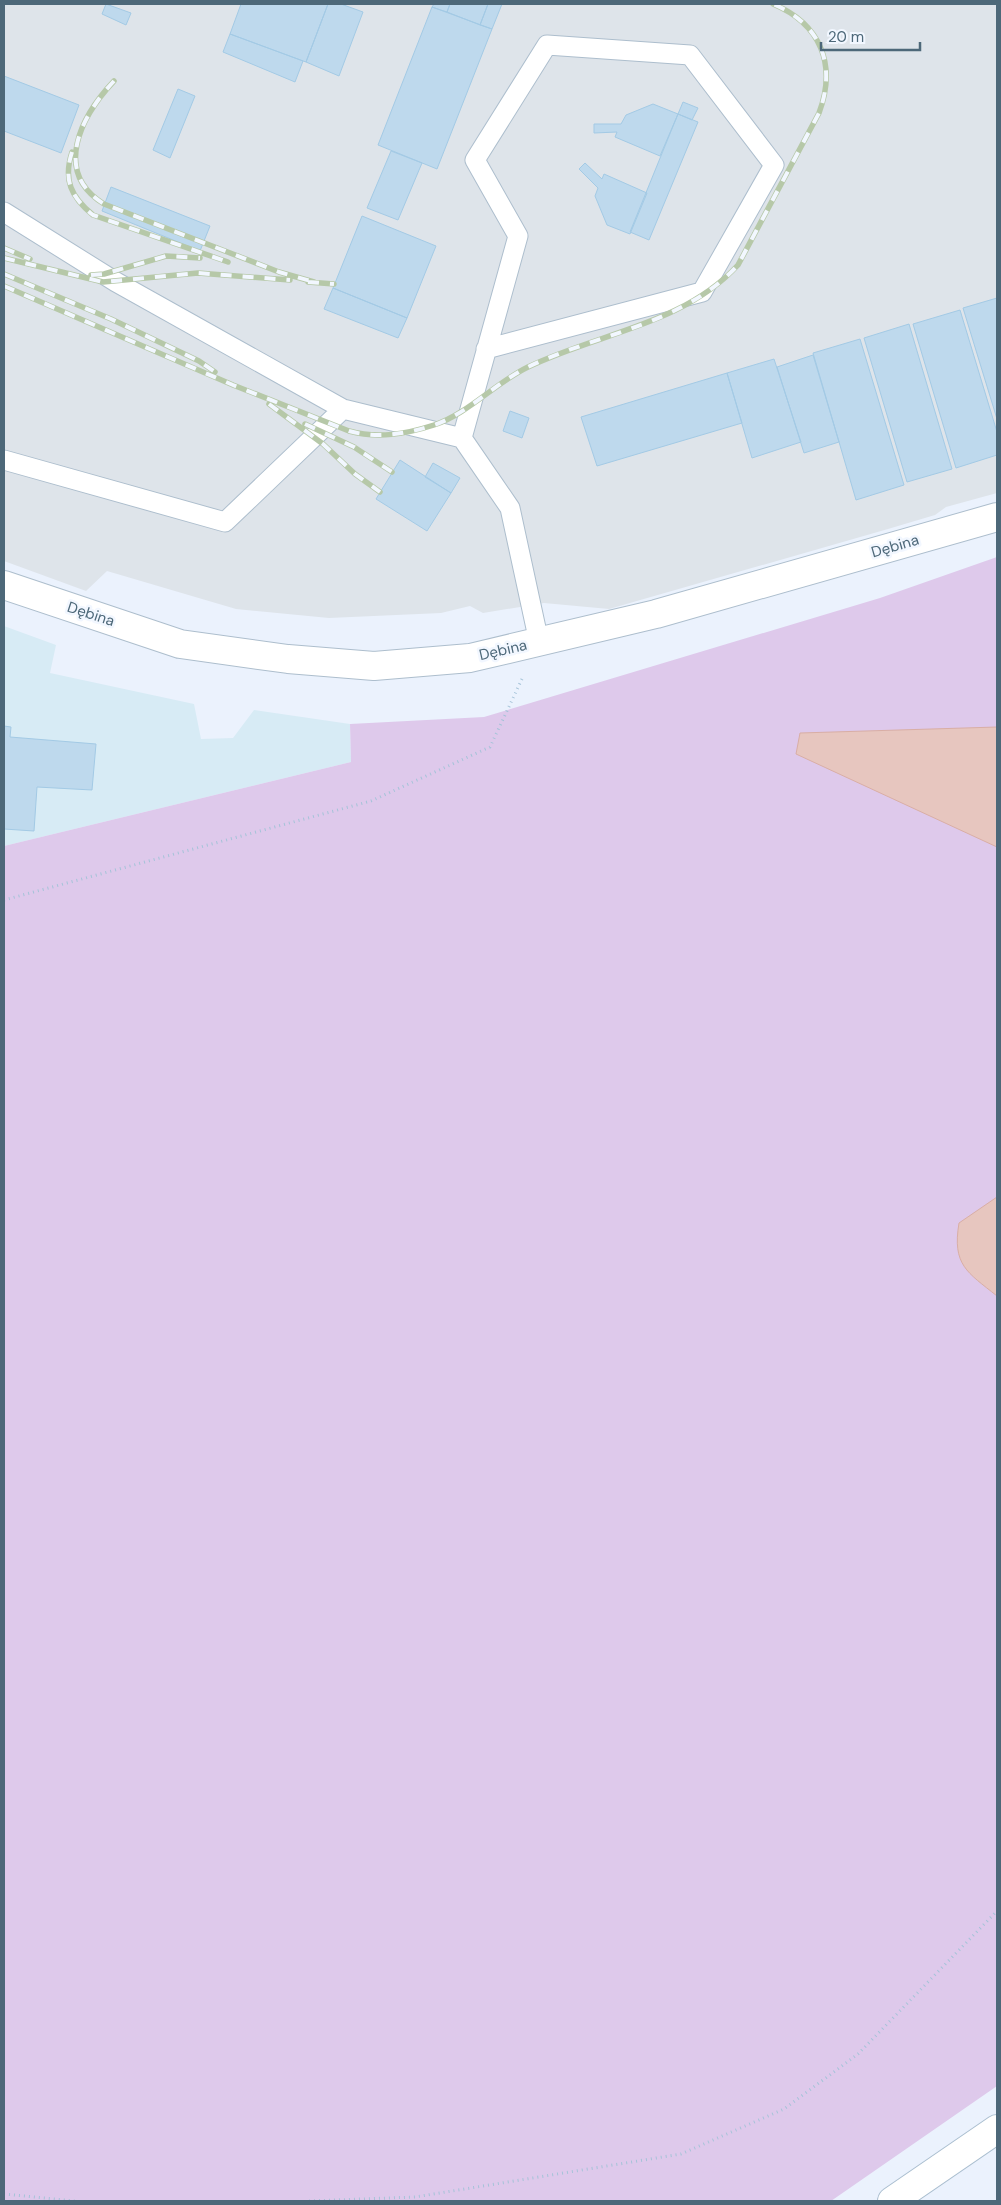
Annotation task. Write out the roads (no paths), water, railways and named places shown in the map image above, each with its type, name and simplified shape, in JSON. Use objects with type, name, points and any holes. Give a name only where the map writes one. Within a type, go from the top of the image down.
[{"type":"street","name":"Dębina","points":[[4,585],[180,644],[288,659],[374,666],[470,658],[539,642],[656,614],[997,517]]},
{"type":"street","points":[[892,2201],[997,2129]]},
{"type":"lane","points":[[462,438],[486,349],[518,236],[475,160],[547,45],[690,55],[774,165],[702,292],[486,349]]},
{"type":"lane","points":[[4,212],[116,282],[343,408],[462,438],[510,508],[539,642]]},
{"type":"lane","points":[[4,460],[225,522],[343,408]]},
{"type":"railway","points":[[4,286],[233,385],[349,431],[381,435],[413,431],[434,425],[459,413],[504,381],[528,367],[555,355],[666,315],[716,285],[738,265],[819,113],[824,95],[825,63],[821,48],[803,23],[789,12],[773,4]]},
{"type":"railway","points":[[114,81],[91,110],[77,144],[76,160],[79,176],[88,191],[104,204],[279,272],[314,282]]},
{"type":"railway","points":[[72,152],[68,171],[71,187],[79,202],[93,215],[228,262]]},
{"type":"railway","points":[[4,248],[30,259]]},
{"type":"railway","points":[[91,275],[104,274],[166,256],[200,258]]},
{"type":"railway","points":[[4,258],[103,282],[198,273],[290,280]]},
{"type":"railway","points":[[4,274],[111,319],[199,361],[215,372]]},
{"type":"railway","points":[[308,282],[334,284]]},
{"type":"railway","points":[[269,404],[323,444],[355,474],[380,492]]},
{"type":"railway","points":[[305,424],[354,447],[392,472]]}]
